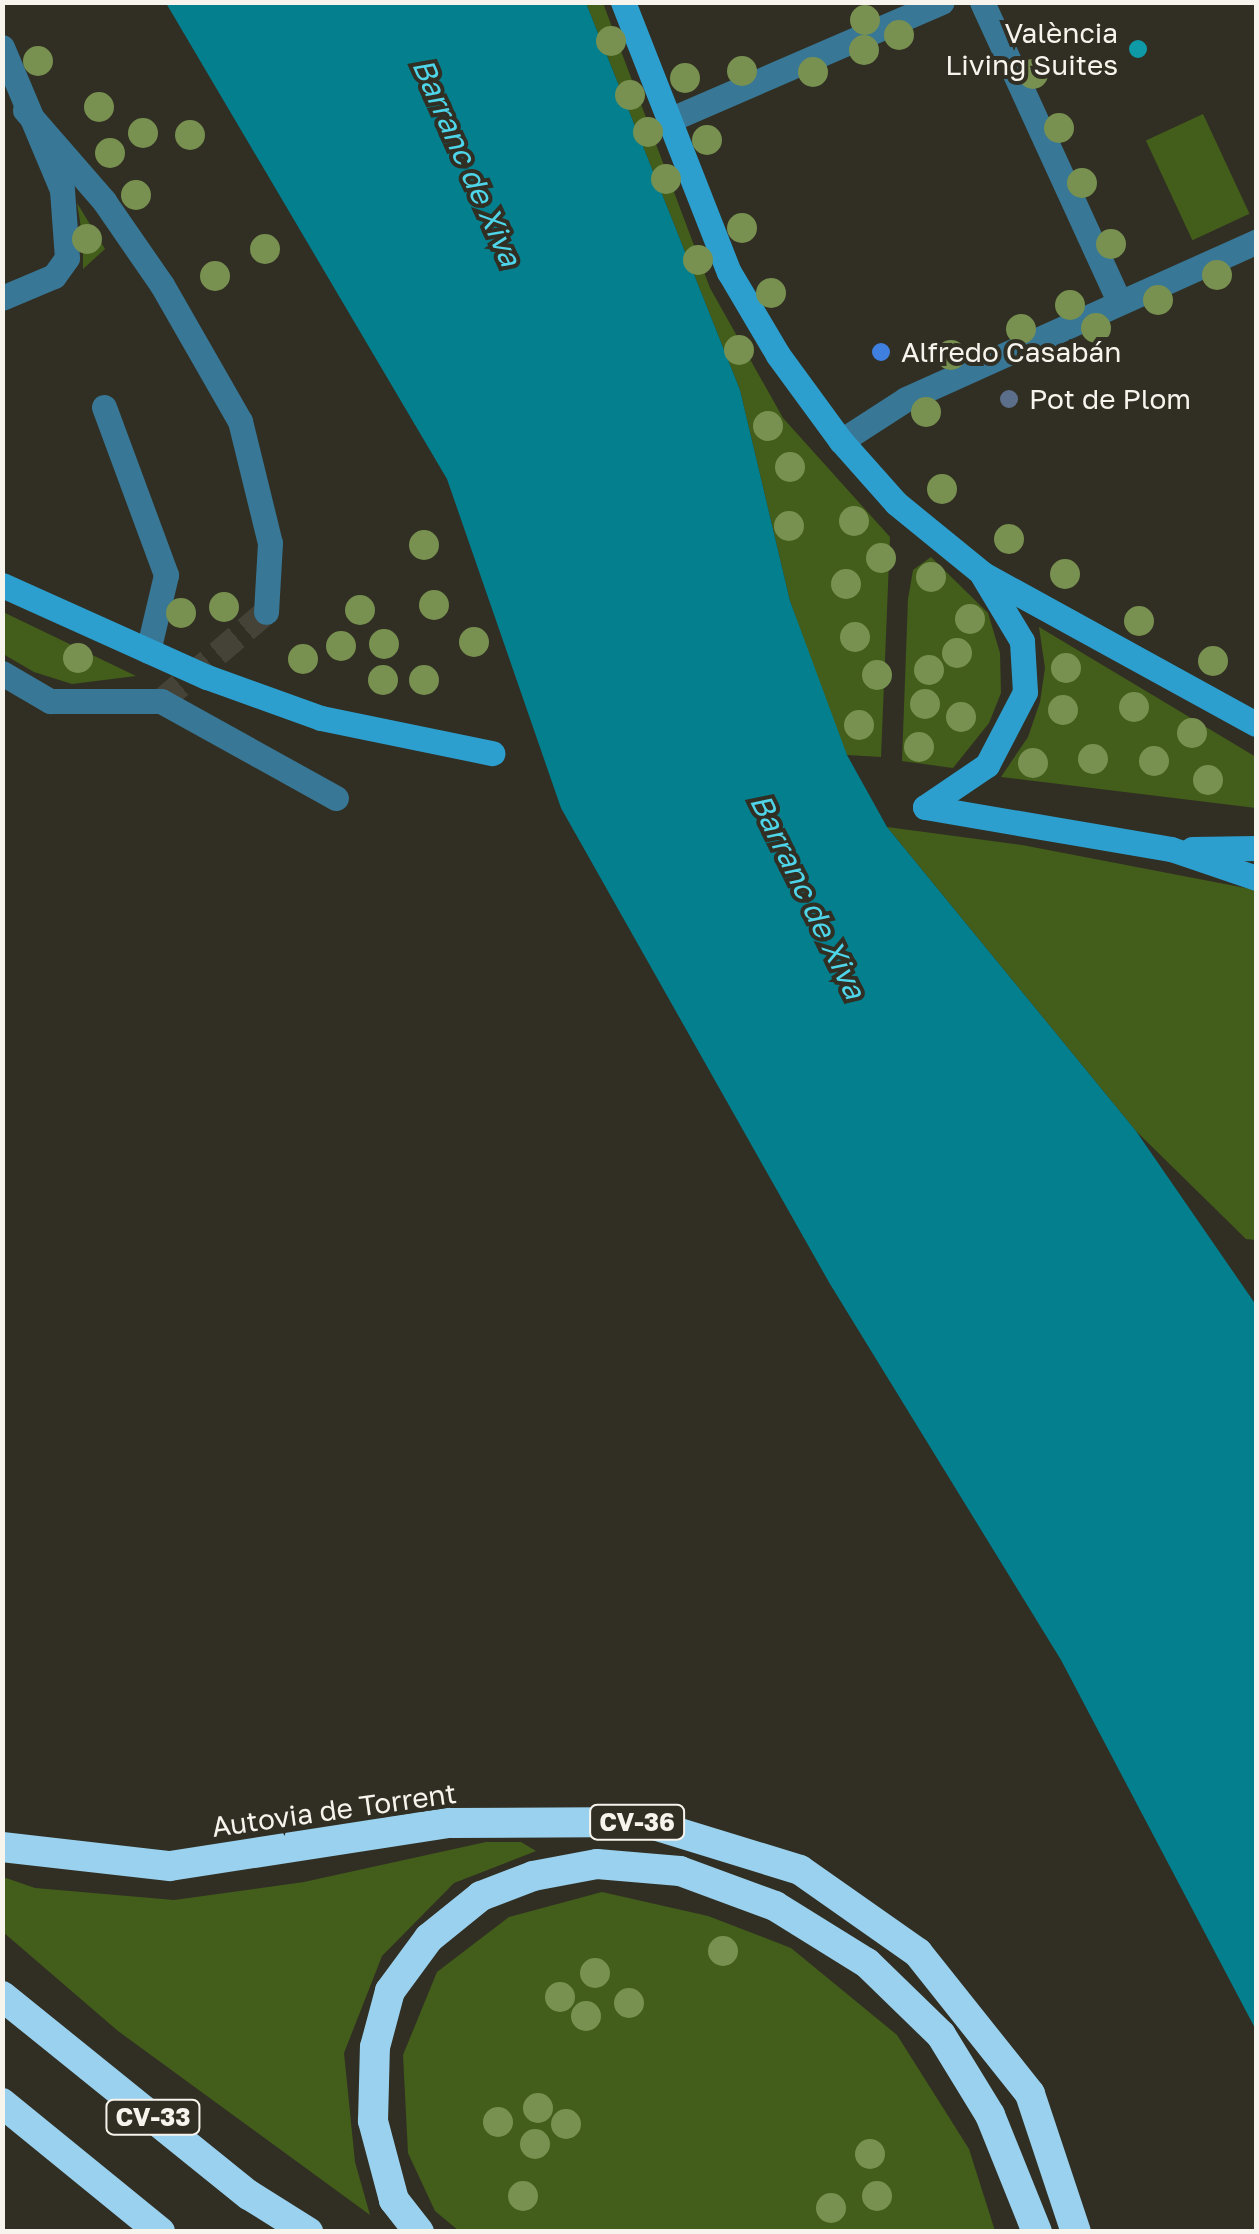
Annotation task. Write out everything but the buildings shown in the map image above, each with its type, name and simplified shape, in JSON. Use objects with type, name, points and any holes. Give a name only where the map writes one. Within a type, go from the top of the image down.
[{"type":"highway","name":"Autovia de Torrent","points":[[2,1847],[170,1866],[449,1822],[644,1822],[800,1870],[918,1953],[1030,2094],[1076,2232]]},
{"type":"highway","points":[[419,2232],[394,2200],[373,2121],[375,2047],[390,1992],[429,1938],[480,1896],[533,1876],[598,1864],[696,1877],[775,1906],[866,1964],[941,2035],[990,2116],[1038,2232]]},
{"type":"highway","name":"CV-33","points":[[2,1996],[249,2194],[308,2232]]},
{"type":"highway","points":[[2,2103],[160,2232]]},
{"type":"street","points":[[622,2],[730,272],[778,355],[841,441],[896,502],[982,574],[1256,724]]},
{"type":"street","points":[[669,120],[942,2]]},
{"type":"street","points":[[982,2],[1119,301]]},
{"type":"street","points":[[2,46],[25,110],[62,190],[67,258],[54,276],[2,298]]},
{"type":"street","points":[[25,110],[54,137],[124,229],[240,421],[270,543],[266,612]]},
{"type":"street","points":[[841,441],[906,400],[1256,242]]},
{"type":"street","points":[[104,407],[166,575],[148,651]]},
{"type":"street","points":[[982,574],[1022,641],[1025,692],[999,751],[925,807],[1171,849],[1256,878]]},
{"type":"street","points":[[2,585],[148,651],[321,718],[492,753]]},
{"type":"street","points":[[2,673],[50,701],[161,701],[336,798]]},
{"type":"street","points":[[1171,849],[1256,848]]},
{"type":"green space","points":[[586,3],[603,3],[710,288],[783,418],[890,537],[881,757],[847,755],[840,743],[790,601],[740,390]]},
{"type":"green space","points":[[1203,114],[1249,214],[1192,240],[1146,141]]},
{"type":"green space","points":[[77,203],[105,249],[83,269],[83,240]]},
{"type":"green space","points":[[931,557],[988,613],[1000,653],[1001,693],[989,723],[953,768],[902,761],[908,599],[913,570]]},
{"type":"green space","points":[[2,612],[136,676],[72,684],[34,672],[3,654]]},
{"type":"green space","points":[[1039,627],[1256,757],[1256,808],[1001,777],[1028,737],[1040,702],[1045,668]]},
{"type":"green space","points":[[887,827],[1022,845],[1256,890],[1256,1240],[1246,1239],[1136,1131]]},
{"type":"green space","points":[[486,1842],[521,1842],[536,1851],[454,1883],[382,1956],[344,2053],[355,2162],[370,2215],[118,2031],[3,1932],[3,1877],[35,1888],[174,1900],[304,1882]]},
{"type":"green space","points":[[602,1892],[708,1916],[791,1948],[897,2035],[969,2149],[995,2231],[459,2231],[435,2211],[408,2153],[403,2055],[437,1972],[509,1917]]},
{"type":"water","name":"Barranc de Xiva","points":[[166,3],[586,3],[740,390],[790,601],[847,755],[887,827],[1136,1131],[1256,1305],[1256,2030],[1061,1660],[830,1284],[561,808],[447,479]]},
{"type":"tunnel","points":[[161,701],[266,612]]},
{"type":"place","name":"València Living Suites","points":[[1138,49]]},
{"type":"place","name":"Alfredo Casabán","points":[[881,352]]},
{"type":"place","name":"Pot de Plom","points":[[1009,399]]}]
